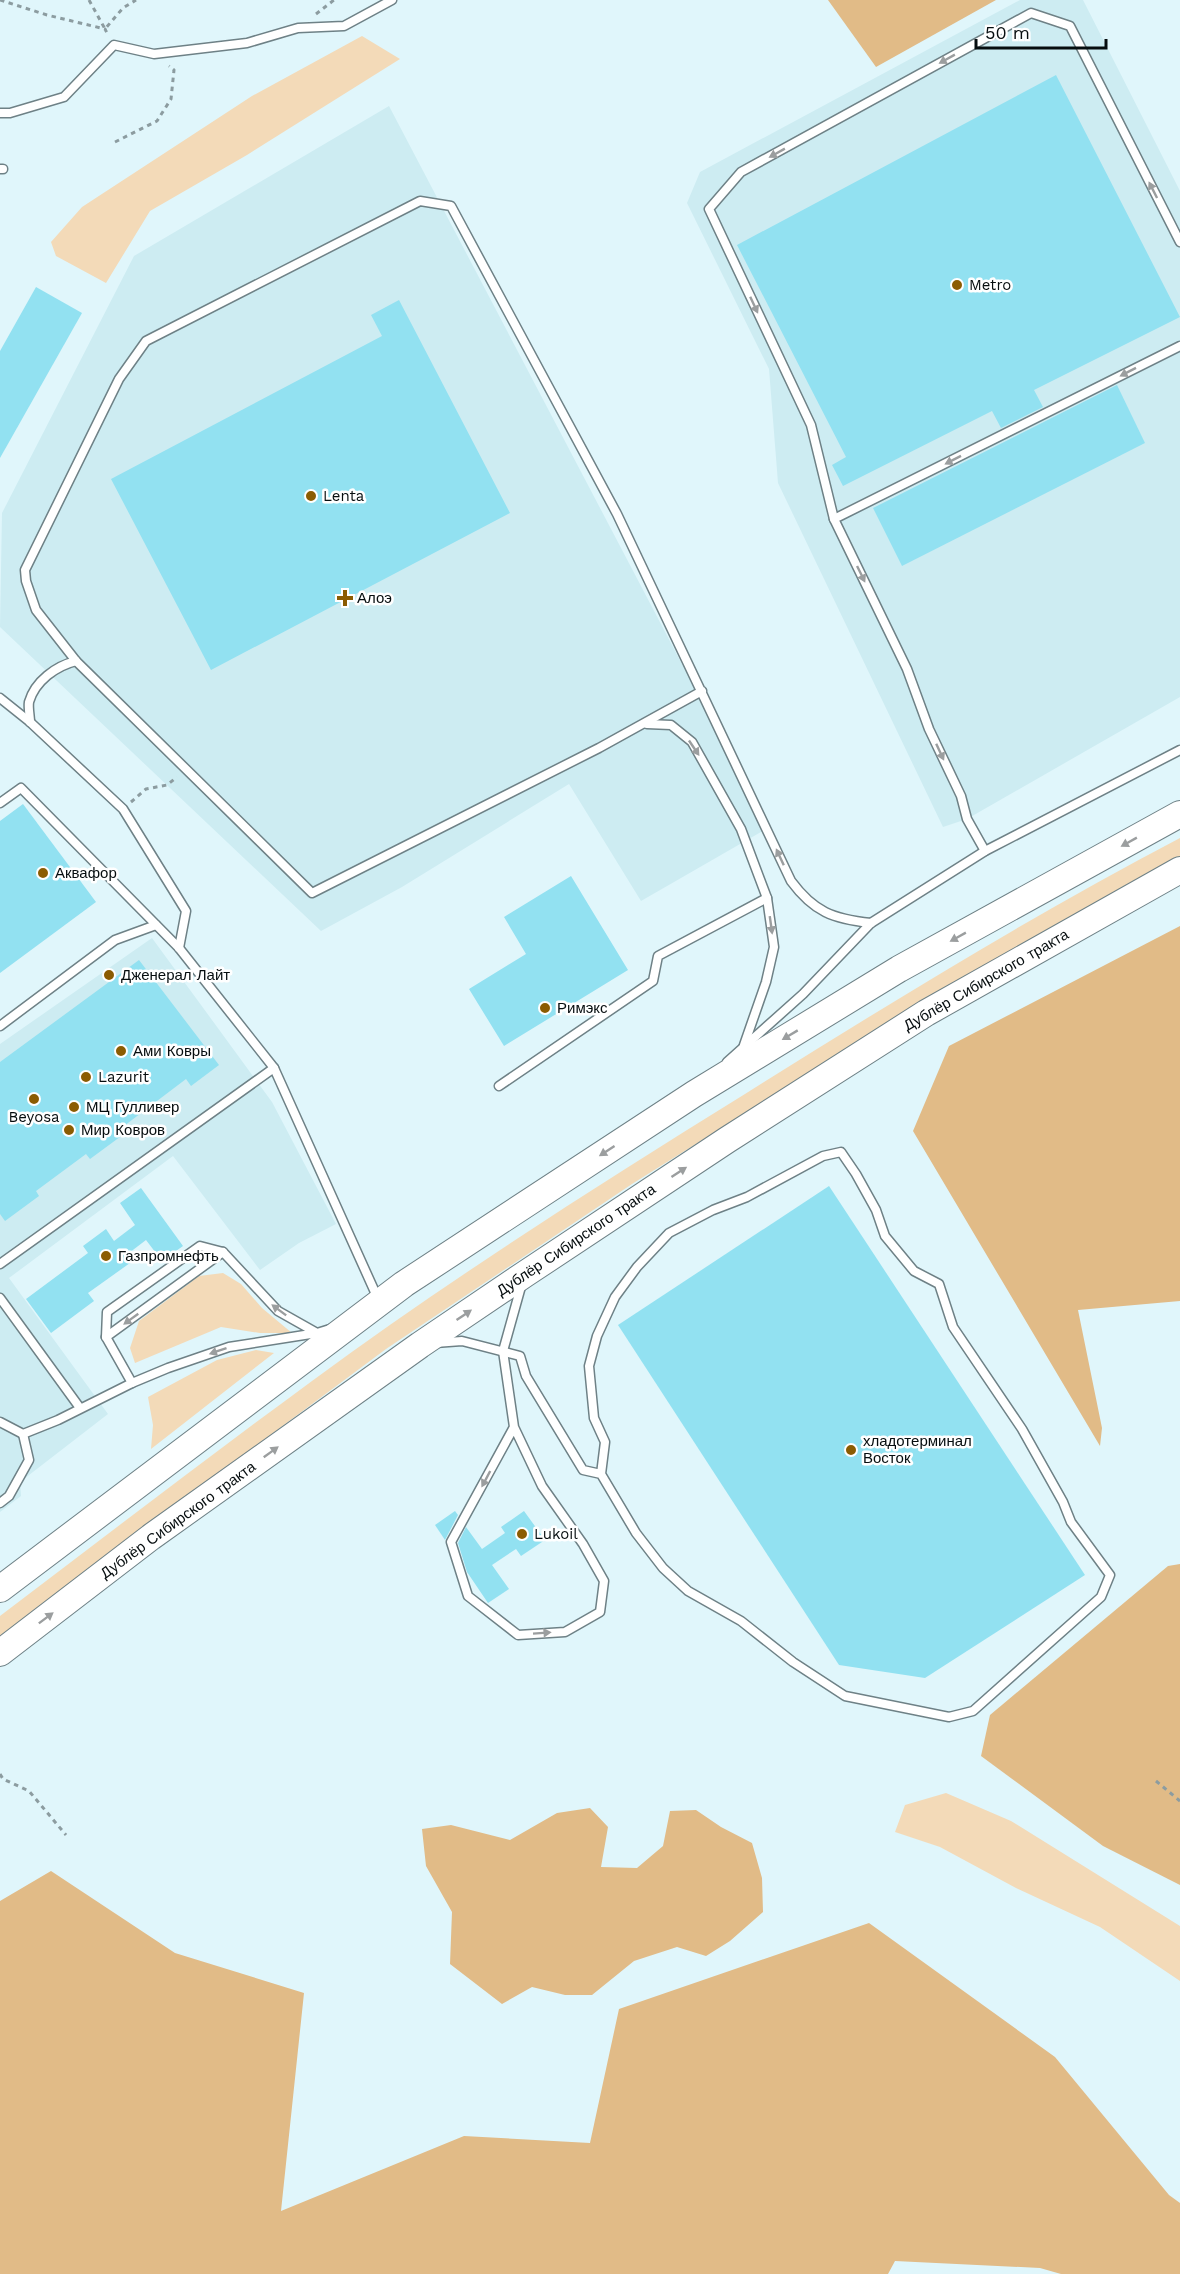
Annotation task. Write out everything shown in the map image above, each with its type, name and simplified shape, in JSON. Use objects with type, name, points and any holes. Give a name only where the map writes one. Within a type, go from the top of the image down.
[{"type":"main road","points":[[0,1589],[380,1302],[694,1094],[899,969],[1180,814]]},
{"type":"main road","name":"Дублёр Сибирского тракта","points":[[0,1653],[151,1538],[420,1345],[525,1274],[718,1146],[926,1013],[1180,870]]},
{"type":"lane","points":[[0,112],[10,113],[64,97],[114,45],[153,54],[247,43],[298,28],[344,26],[392,0]]},
{"type":"lane","points":[[985,851],[967,819],[961,796],[929,729],[907,669],[834,519],[811,425],[709,209],[741,172],[1031,12],[1070,26],[1180,243]]},
{"type":"lane","points":[[702,691],[646,723],[315,893],[309,891],[76,661],[36,610],[26,581],[25,570],[119,379],[146,341],[420,201],[451,206],[618,514],[702,691],[791,881],[803,897],[818,908],[843,920],[871,923]]},
{"type":"lane","points":[[834,519],[1180,346]]},
{"type":"lane","points":[[30,722],[29,704],[35,688],[63,664],[76,661]]},
{"type":"lane","points":[[0,698],[30,722],[123,808],[186,911],[179,948]]},
{"type":"lane","points":[[646,723],[671,725],[692,742],[741,829],[767,898],[774,947],[766,982],[744,1046]]},
{"type":"lane","points":[[694,1094],[803,994],[871,923],[985,851],[1180,750]]},
{"type":"lane","points":[[0,803],[21,788],[179,948],[274,1068],[380,1302]]},
{"type":"lane","points":[[499,1086],[653,981],[658,956],[767,898]]},
{"type":"lane","points":[[0,1026],[115,940],[156,925]]},
{"type":"lane","points":[[0,1264],[274,1068]]},
{"type":"lane","points":[[420,1345],[462,1341],[520,1356],[526,1376],[583,1470],[601,1474],[636,1533],[663,1568],[688,1591],[741,1621],[793,1662],[845,1696],[949,1717],[973,1711],[1101,1596],[1110,1575],[1071,1522],[1063,1502],[1022,1429],[953,1327],[939,1284],[914,1271],[885,1236],[876,1210],[841,1152],[823,1156],[747,1197],[712,1210],[669,1233],[637,1267],[615,1297],[597,1336],[589,1366],[594,1418],[605,1442],[601,1474]]},
{"type":"lane","points":[[132,1383],[106,1337],[107,1312],[200,1246],[223,1252],[278,1311],[317,1332]]},
{"type":"lane","points":[[106,1337],[223,1252]]},
{"type":"lane","points":[[514,1427],[452,1542],[468,1596],[518,1635],[565,1632],[600,1612],[604,1581],[583,1544],[542,1486],[514,1427],[503,1351],[525,1274]]},
{"type":"lane","points":[[0,1298],[80,1408]]},
{"type":"lane","points":[[0,1422],[23,1434],[58,1420],[132,1383],[229,1347],[317,1332],[351,1323]]},
{"type":"lane","points":[[0,1503],[9,1496],[29,1460],[23,1434]]},
{"type":"path","points":[[0,0],[47,15],[105,29]]},
{"type":"path","points":[[89,0],[114,45]]},
{"type":"path","points":[[105,29],[123,8],[136,0]]},
{"type":"path","points":[[115,142],[157,121],[171,99],[174,70],[153,54]]},
{"type":"path","points":[[123,808],[146,789],[167,785],[188,770]]},
{"type":"path","points":[[0,1774],[3,1779],[29,1791],[66,1835]]},
{"type":"path","points":[[1156,1781],[1180,1801]]},
{"type":"shaded area","points":[[828,0],[996,0],[876,67]]},
{"type":"shaded area","points":[[1020,0],[1083,0],[1180,191],[1180,697],[967,819],[943,827],[778,483],[769,369],[687,203],[700,172]]},
{"type":"shaded area","points":[[362,36],[400,59],[247,155],[150,211],[106,283],[56,256],[51,242],[82,207],[252,96]]},
{"type":"shaded area","points":[[389,106],[768,828],[641,901],[569,784],[402,887],[321,931],[0,627],[2,513],[134,256]]},
{"type":"shaded area","points":[[1180,838],[1180,858],[809,1073],[632,1184],[386,1349],[0,1636],[0,1616],[312,1381],[472,1269],[635,1163],[906,994],[1069,898]]},
{"type":"shaded area","points":[[1180,926],[1180,1301],[1078,1310],[1102,1428],[1100,1446],[913,1131],[949,1046]]},
{"type":"shaded area","points":[[152,938],[272,1102],[336,1224],[299,1243],[260,1270],[173,1156],[9,1278],[108,1414],[20,1482],[21,1496],[0,1512],[0,1044]]},
{"type":"shaded area","points":[[223,1273],[241,1284],[262,1308],[292,1333],[260,1333],[221,1327],[135,1363],[130,1348],[139,1321],[199,1276]]},
{"type":"shaded area","points":[[256,1350],[274,1353],[151,1449],[153,1425],[148,1397],[217,1360]]},
{"type":"shaded area","points":[[1180,1564],[1180,1885],[1103,1846],[981,1756],[990,1715],[1168,1566]]},
{"type":"shaded area","points":[[946,1793],[1011,1821],[1180,1926],[1180,1981],[1100,1927],[1016,1888],[940,1847],[895,1832],[905,1805]]},
{"type":"shaded area","points":[[590,1808],[608,1827],[601,1867],[637,1868],[663,1846],[670,1811],[696,1810],[721,1827],[752,1843],[762,1878],[763,1912],[730,1941],[706,1956],[677,1947],[634,1961],[592,1995],[565,1995],[532,1987],[502,2004],[450,1964],[452,1912],[426,1866],[422,1829],[451,1825],[510,1840],[557,1813]]},
{"type":"shaded area","points":[[51,1871],[175,1953],[304,1993],[281,2211],[464,2136],[590,2143],[619,2009],[869,1923],[1055,2057],[1169,2195],[1180,2203],[1180,2274],[1061,2274],[1040,2268],[895,2261],[888,2274],[0,2274],[0,1901]]},
{"type":"building","points":[[1056,75],[1180,317],[1034,390],[1043,407],[1001,428],[992,411],[843,486],[832,465],[846,457],[737,245]]},
{"type":"building","points":[[36,287],[82,313],[0,458],[0,351]]},
{"type":"building","name":"Lenta","points":[[399,300],[510,513],[211,670],[111,479],[382,336],[371,315]]},
{"type":"building","points":[[1117,385],[1145,443],[902,566],[873,508]]},
{"type":"building","points":[[23,804],[96,902],[0,973],[0,821]]},
{"type":"building","points":[[571,876],[628,970],[504,1046],[469,989],[526,954],[504,917]]},
{"type":"building","name":"МЦ Гулливер","points":[[139,960],[219,1065],[191,1086],[186,1079],[120,1129],[124,1134],[90,1159],[86,1154],[36,1191],[39,1196],[5,1221],[0,1214],[0,1062]]},
{"type":"building","name":"хладотерминал Восток","points":[[829,1186],[1085,1575],[925,1678],[839,1665],[618,1325]]},
{"type":"building","points":[[141,1188],[183,1246],[162,1261],[146,1240],[125,1256],[130,1263],[88,1293],[94,1301],[51,1333],[26,1299],[88,1253],[83,1246],[106,1229],[114,1241],[135,1225],[120,1203]]},
{"type":"building","points":[[455,1511],[458,1515],[445,1540],[435,1525]]},
{"type":"building","points":[[524,1511],[545,1540],[521,1556],[516,1549],[492,1565],[509,1589],[488,1603],[467,1572],[458,1543],[466,1527],[482,1549],[505,1533],[501,1527]]},
{"type":"place","name":"Metro","points":[[957,285]]},
{"type":"place","name":"Lenta","points":[[311,496]]},
{"type":"place","name":"Алоэ","points":[[345,598]]},
{"type":"place","name":"Аквафор","points":[[43,873]]},
{"type":"place","name":"Дженерал Лайт","points":[[109,975]]},
{"type":"place","name":"Римэкс","points":[[545,1008]]},
{"type":"place","name":"Ами Ковры","points":[[121,1051]]},
{"type":"place","name":"Lazurit","points":[[86,1077]]},
{"type":"place","name":"Beyosa","points":[[34,1099]]},
{"type":"place","name":"МЦ Гулливер","points":[[74,1107]]},
{"type":"place","name":"Мир Ковров","points":[[69,1130]]},
{"type":"place","name":"Газпромнефть","points":[[106,1256]]},
{"type":"place","name":"хладотерминал Восток","points":[[851,1450]]},
{"type":"place","name":"Lukoil","points":[[522,1534]]}]
